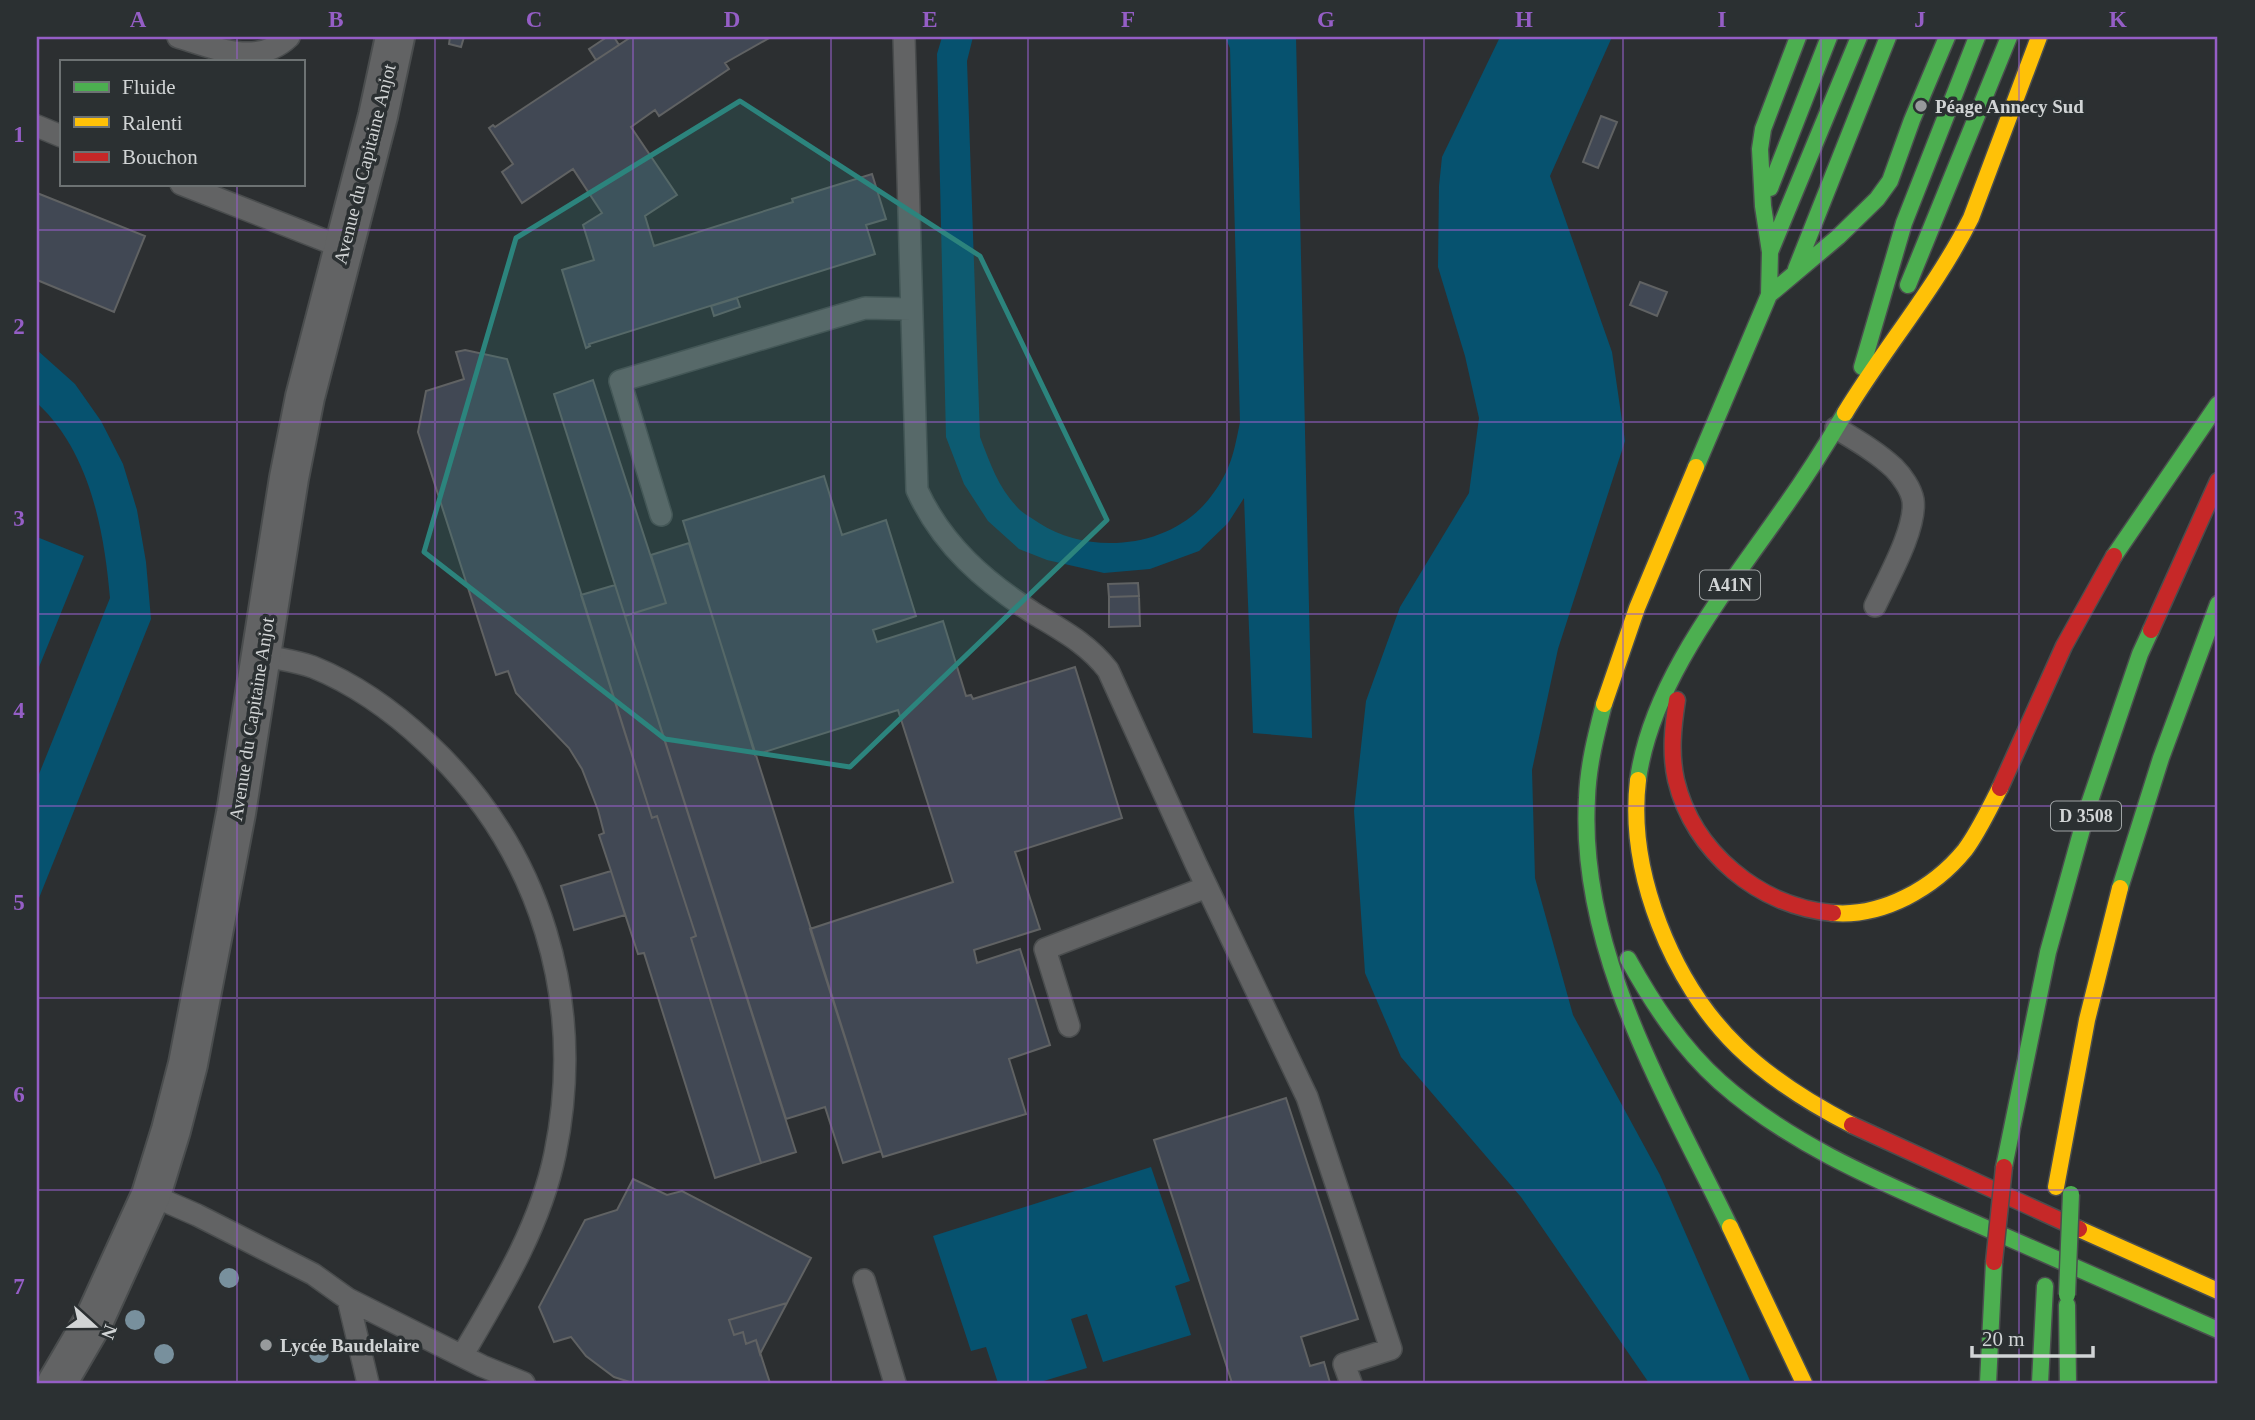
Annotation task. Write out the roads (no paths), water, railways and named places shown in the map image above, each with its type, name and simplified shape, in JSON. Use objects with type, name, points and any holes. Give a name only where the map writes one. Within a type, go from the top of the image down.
[{"type":"highway","points":[[1798,37],[1763,129],[1760,149],[1763,206],[1770,252],[1769,295],[1655,560],[1617,662],[1604,702],[1589,767],[1587,795],[1588,851],[1615,977],[1643,1051],[1752,1270],[1804,1383]]},
{"type":"highway","points":[[1763,206],[1829,37]]},
{"type":"highway","points":[[1770,252],[1859,37]]},
{"type":"highway","points":[[1795,271],[1888,37]]},
{"type":"highway","points":[[1769,295],[1838,237],[1877,199],[1890,181],[1947,37]]},
{"type":"highway","points":[[1851,403],[1904,223],[1977,37]]},
{"type":"highway","points":[[1864,382],[1900,304],[2009,37]]},
{"type":"highway","points":[[1851,403],[1958,246],[2039,37]]},
{"type":"highway","points":[[1838,237],[1855,195]]},
{"type":"highway","name":"A41N","points":[[1690,648],[1723,595],[1803,481],[1851,403]]},
{"type":"highway","points":[[1690,648],[1674,716],[1673,776],[1697,831],[1722,862],[1753,888],[1808,910],[1829,914],[1847,914],[1887,905],[1907,897],[1938,877],[1965,850],[1994,799],[2031,716],[2088,601],[2124,539],[2218,404]]},
{"type":"highway","name":"D 3508","points":[[1988,1383],[1994,1262],[2004,1167],[2048,952],[2089,804],[2140,654],[2218,481]]},
{"type":"highway","name":"D 3508","points":[[2063,1191],[2076,1075],[2087,1018],[2141,820],[2171,729],[2218,604]]},
{"type":"highway","points":[[1690,648],[1650,732],[1643,757],[1635,802],[1638,846],[1652,903],[1679,972],[1693,995],[1726,1037],[1794,1093],[1839,1120],[2218,1291]]},
{"type":"highway","points":[[1597,902],[1655,1007],[1683,1042],[1718,1081],[1776,1125],[1883,1183],[2218,1330]]},
{"type":"highway","points":[[2040,1383],[2049,1235],[2063,1191]]},
{"type":"highway","points":[[2063,1191],[2068,1383]]},
{"type":"street","name":"Avenue du Capitaine Anjot","points":[[57,1383],[95,1318],[151,1195],[188,1064],[236,813],[289,478],[305,397],[378,116],[395,37]]},
{"type":"lane","points":[[178,37],[226,52],[261,53],[281,45],[289,37]]},
{"type":"lane","points":[[905,37],[917,489],[923,504],[971,568],[1034,613],[1077,639],[1108,670],[1307,1097],[1391,1349],[1344,1364],[1351,1383]]},
{"type":"lane","points":[[37,126],[60,136]]},
{"type":"lane","points":[[186,186],[344,248]]},
{"type":"lane","points":[[661,515],[620,381],[865,308],[911,309]]},
{"type":"lane","points":[[1836,428],[1896,469],[1913,499],[1912,515],[1902,547],[1875,606]]},
{"type":"lane","points":[[261,655],[309,666],[332,676],[372,699],[401,720],[444,758],[474,793],[501,831],[524,872],[542,915],[555,962],[563,1011],[566,1060],[563,1109],[555,1157],[541,1204],[521,1250],[462,1356]]},
{"type":"lane","points":[[1069,1026],[1045,949],[1207,887]]},
{"type":"lane","points":[[151,1195],[197,1215],[313,1274],[348,1299],[462,1356],[484,1375],[524,1383]]},
{"type":"lane","points":[[864,1280],[895,1383]]},
{"type":"lane","points":[[348,1299],[368,1383]]},
{"type":"place","name":"Péage Annecy Sud","points":[[1921,106]]},
{"type":"place","name":"Lycée Baudelaire","points":[[266,1345]]}]
